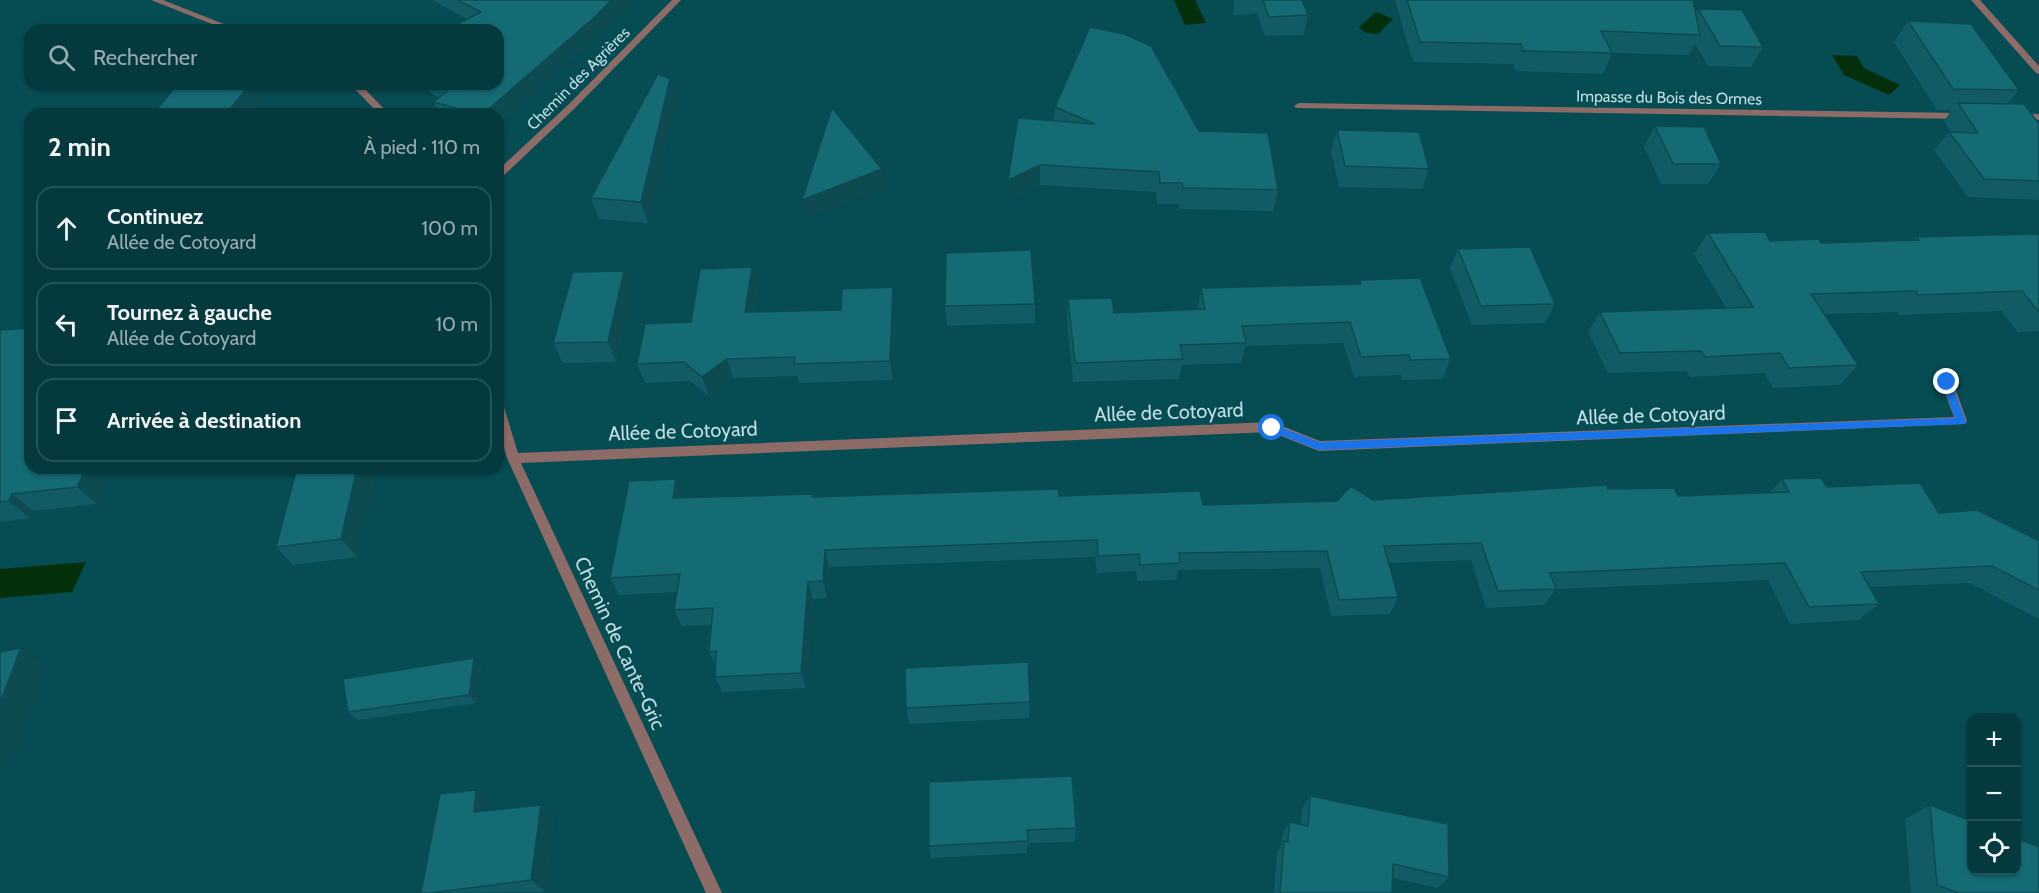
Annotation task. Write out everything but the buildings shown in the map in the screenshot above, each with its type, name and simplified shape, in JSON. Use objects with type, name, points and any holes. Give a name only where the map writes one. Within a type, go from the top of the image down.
[{"type":"street","points":[[155,0],[219,24]]},
{"type":"street","name":"Chemin des Agrières","points":[[504,170],[572,106],[677,0]]},
{"type":"street","points":[[1975,0],[2039,71]]},
{"type":"street","points":[[361,90],[378,108]]},
{"type":"street","name":"Impasse du Bois des Ormes","points":[[1299,106],[1979,116]]},
{"type":"street","points":[[2003,116],[2039,117]]},
{"type":"street","name":"Allée de Cotoyard","points":[[513,458],[1272,428],[1319,446],[1961,422],[1947,382]]},
{"type":"street","name":"Chemin de Cante-Gric","points":[[504,427],[513,458],[714,893]]},
{"type":"shaded area","points":[[1174,0],[1195,0],[1206,23],[1185,25]]},
{"type":"shaded area","points":[[1376,12],[1393,19],[1378,34],[1367,33],[1359,27]]},
{"type":"shaded area","points":[[1832,55],[1857,56],[1864,68],[1900,85],[1889,95],[1844,75]]},
{"type":"shaded area","points":[[86,562],[72,592],[0,598],[0,569]]},
{"type":"route","points":[[1272,428],[1319,446],[1961,422],[1947,382]]}]
